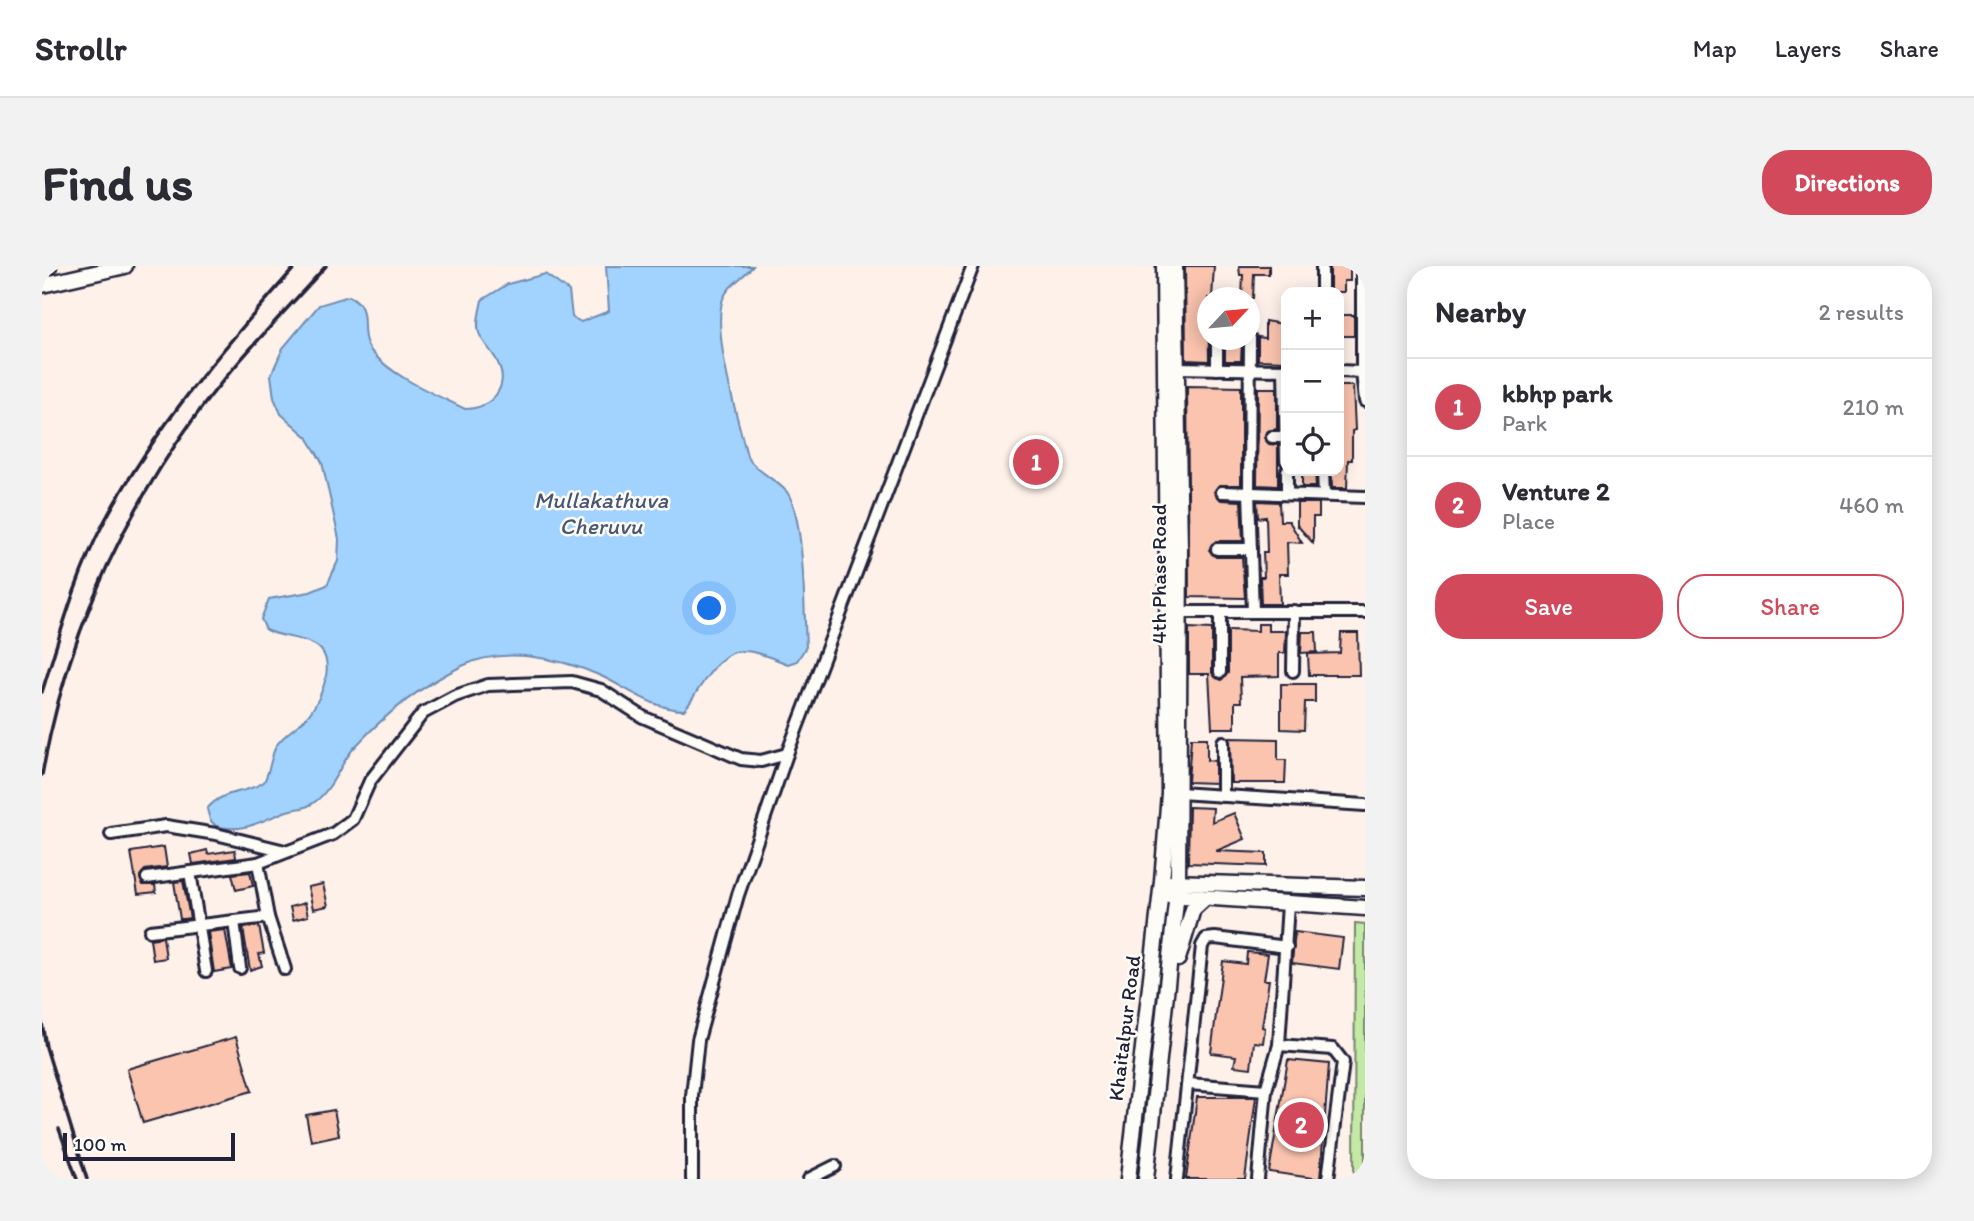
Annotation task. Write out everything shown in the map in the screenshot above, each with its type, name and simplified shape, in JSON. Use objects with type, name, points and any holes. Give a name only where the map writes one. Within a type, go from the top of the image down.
[{"type":"main road","points":[[42,267],[47,266]]},
{"type":"street","points":[[42,285],[125,266]]},
{"type":"street","points":[[692,1179],[692,1096],[698,1040],[738,895],[786,754],[974,266]]},
{"type":"street","name":"4th Phase Road","points":[[1162,888],[1168,793],[1169,612],[1164,266]]},
{"type":"street","name":"4th Phase Road","points":[[1175,266],[1180,612],[1178,889]]},
{"type":"street","points":[[1322,266],[1322,287]]},
{"type":"street","points":[[1362,266],[1362,372],[1365,401]]},
{"type":"street","points":[[1217,350],[1217,369]]},
{"type":"street","points":[[1250,350],[1249,492],[1253,612]]},
{"type":"street","points":[[1177,368],[1281,370]]},
{"type":"street","points":[[1344,371],[1362,372]]},
{"type":"street","points":[[1272,437],[1281,437]]},
{"type":"street","points":[[1287,476],[1287,493]]},
{"type":"street","points":[[1323,476],[1324,495]]},
{"type":"street","points":[[1222,492],[1365,497]]},
{"type":"street","points":[[1217,549],[1251,549]]},
{"type":"street","points":[[1293,671],[1294,611]]},
{"type":"street","points":[[1180,612],[1365,612]]},
{"type":"street","points":[[1220,613],[1220,672]]},
{"type":"street","points":[[147,878],[258,863],[333,834],[353,819],[370,781],[423,713],[455,696],[488,685],[572,682],[601,690],[643,717],[741,759],[761,761],[786,754]]},
{"type":"street","points":[[1223,742],[1223,796]]},
{"type":"street","points":[[1180,793],[1365,806]]},
{"type":"street","points":[[111,834],[166,826],[265,844],[285,851]]},
{"type":"street","points":[[258,863],[268,917],[285,969]]},
{"type":"street","points":[[190,872],[206,971]]},
{"type":"street","points":[[1162,888],[1365,888]]},
{"type":"street","name":"Khaitalpur Road","points":[[1128,1179],[1162,888]]},
{"type":"street","points":[[1178,889],[1205,898],[1365,908]]},
{"type":"street","name":"Khaitalpur Road","points":[[1146,1179],[1178,889]]},
{"type":"street","points":[[1170,972],[1179,956],[1194,909],[1205,898]]},
{"type":"street","points":[[1258,1179],[1266,1090],[1279,1045],[1288,904]]},
{"type":"street","points":[[150,930],[268,917]]},
{"type":"street","points":[[234,921],[240,968]]},
{"type":"street","points":[[1178,1179],[1202,946],[1206,939],[1287,947]]},
{"type":"street","points":[[1279,1045],[1333,1049],[1343,1062],[1328,1179]]},
{"type":"street","points":[[1189,1084],[1266,1090]]},
{"type":"street","points":[[808,1179],[835,1166]]},
{"type":"green space","points":[[1355,923],[1365,924],[1365,1179],[1354,1179]]},
{"type":"water","name":"Mullakathuva Cheruvu","points":[[606,266],[753,266],[724,296],[720,317],[721,336],[728,379],[747,456],[756,467],[787,492],[793,504],[800,543],[806,647],[797,661],[788,664],[747,651],[729,655],[710,672],[684,710],[662,706],[601,676],[568,664],[513,656],[478,660],[432,683],[377,724],[353,749],[327,790],[313,804],[244,827],[216,826],[210,820],[207,809],[220,798],[264,782],[276,746],[309,714],[326,676],[327,667],[321,650],[310,643],[266,630],[261,619],[269,599],[310,592],[327,585],[338,561],[339,539],[322,462],[307,437],[281,414],[274,398],[271,375],[283,348],[319,305],[349,296],[361,307],[367,345],[381,361],[403,378],[428,391],[465,409],[474,408],[490,401],[496,395],[502,379],[497,361],[479,333],[482,300],[508,284],[545,274],[569,291],[572,317],[581,322],[609,311]]},
{"type":"building","points":[[1185,266],[1214,266],[1213,287],[1197,287],[1197,350],[1209,350],[1209,361],[1186,360]]},
{"type":"building","points":[[1239,266],[1269,266],[1269,274],[1254,274],[1253,287],[1242,287],[1243,275],[1240,275]]},
{"type":"building","points":[[1330,266],[1350,266],[1350,281],[1344,281],[1344,287],[1330,287]]},
{"type":"building","points":[[1344,315],[1354,315],[1354,336],[1344,336]]},
{"type":"building","points":[[1265,321],[1281,324],[1281,361],[1258,360],[1260,337],[1265,338]]},
{"type":"building","points":[[1225,350],[1242,350],[1241,361],[1225,361]]},
{"type":"building","points":[[1187,386],[1241,387],[1241,485],[1219,485],[1214,492],[1221,500],[1241,501],[1243,541],[1216,541],[1209,550],[1216,557],[1242,557],[1245,598],[1189,597]]},
{"type":"building","points":[[1344,386],[1353,386],[1355,430],[1352,431],[1352,460],[1348,460],[1347,488],[1332,488],[1331,476],[1344,476]]},
{"type":"building","points":[[1258,388],[1277,388],[1277,429],[1268,431],[1264,438],[1269,444],[1278,445],[1278,486],[1257,485]]},
{"type":"building","points":[[1302,476],[1315,476],[1316,487],[1302,487]]},
{"type":"building","points":[[1257,501],[1279,502],[1280,521],[1289,521],[1302,543],[1287,542],[1288,574],[1279,574],[1280,604],[1261,604],[1260,577],[1264,577],[1263,552],[1267,552],[1266,517],[1258,518]]},
{"type":"building","points":[[1297,503],[1319,503],[1319,517],[1313,517],[1313,543],[1297,525]]},
{"type":"building","points":[[1258,624],[1268,624],[1268,631],[1286,631],[1285,653],[1279,653],[1279,676],[1240,677],[1241,702],[1235,702],[1235,728],[1212,728],[1209,674],[1189,674],[1189,628],[1212,629],[1212,673],[1221,680],[1228,673],[1228,630],[1258,631]]},
{"type":"building","points":[[1302,632],[1316,632],[1317,652],[1301,653]]},
{"type":"building","points":[[1341,633],[1358,633],[1359,675],[1309,675],[1308,654],[1340,653]]},
{"type":"building","points":[[1281,684],[1315,684],[1315,702],[1305,702],[1304,730],[1281,729]]},
{"type":"building","points":[[1191,738],[1207,738],[1207,760],[1215,761],[1215,783],[1188,782]]},
{"type":"building","points":[[1230,738],[1278,739],[1278,760],[1286,760],[1285,783],[1231,783]]},
{"type":"building","points":[[1189,807],[1213,808],[1212,822],[1234,813],[1245,839],[1216,851],[1266,853],[1266,866],[1188,863]]},
{"type":"building","points":[[164,847],[167,867],[145,870],[140,876],[143,885],[155,885],[156,892],[138,894],[131,852]]},
{"type":"building","points":[[207,850],[208,854],[235,850],[236,858],[193,864],[191,854]]},
{"type":"building","points":[[250,872],[253,886],[236,890],[232,874]]},
{"type":"building","points":[[183,881],[190,918],[180,919],[174,882]]},
{"type":"building","points":[[323,884],[328,906],[313,909],[308,887]]},
{"type":"building","points":[[305,903],[308,916],[293,920],[290,907]]},
{"type":"building","points":[[259,926],[264,953],[259,954],[262,966],[250,970],[243,928]]},
{"type":"building","points":[[225,930],[232,969],[214,972],[208,932]]},
{"type":"building","points":[[1295,932],[1343,938],[1339,969],[1292,963]]},
{"type":"building","points":[[163,937],[166,958],[153,960],[150,939]]},
{"type":"building","points":[[1247,952],[1268,954],[1264,980],[1269,980],[1262,1027],[1265,1028],[1263,1043],[1254,1042],[1251,1068],[1234,1066],[1236,1056],[1211,1053],[1223,961],[1246,964]]},
{"type":"building","points":[[236,1037],[252,1091],[143,1123],[127,1069]]},
{"type":"building","points":[[1288,1060],[1329,1064],[1320,1179],[1269,1172]]},
{"type":"building","points":[[1197,1097],[1256,1097],[1245,1179],[1186,1179]]},
{"type":"building","points":[[334,1110],[339,1135],[311,1141],[306,1115]]},
{"type":"railway","points":[[42,692],[85,563],[124,487],[192,388],[296,266]]},
{"type":"railway","points":[[42,775],[64,680],[80,633],[97,588],[141,501],[166,459],[209,398],[326,266]]},
{"type":"railway","points":[[42,1023],[46,1047],[87,1179]]},
{"type":"railway","points":[[59,1129],[77,1179]]},
{"type":"place","name":"kbhp park","points":[[1036,462]]},
{"type":"place","name":"Venture 2","points":[[1301,1125]]}]
